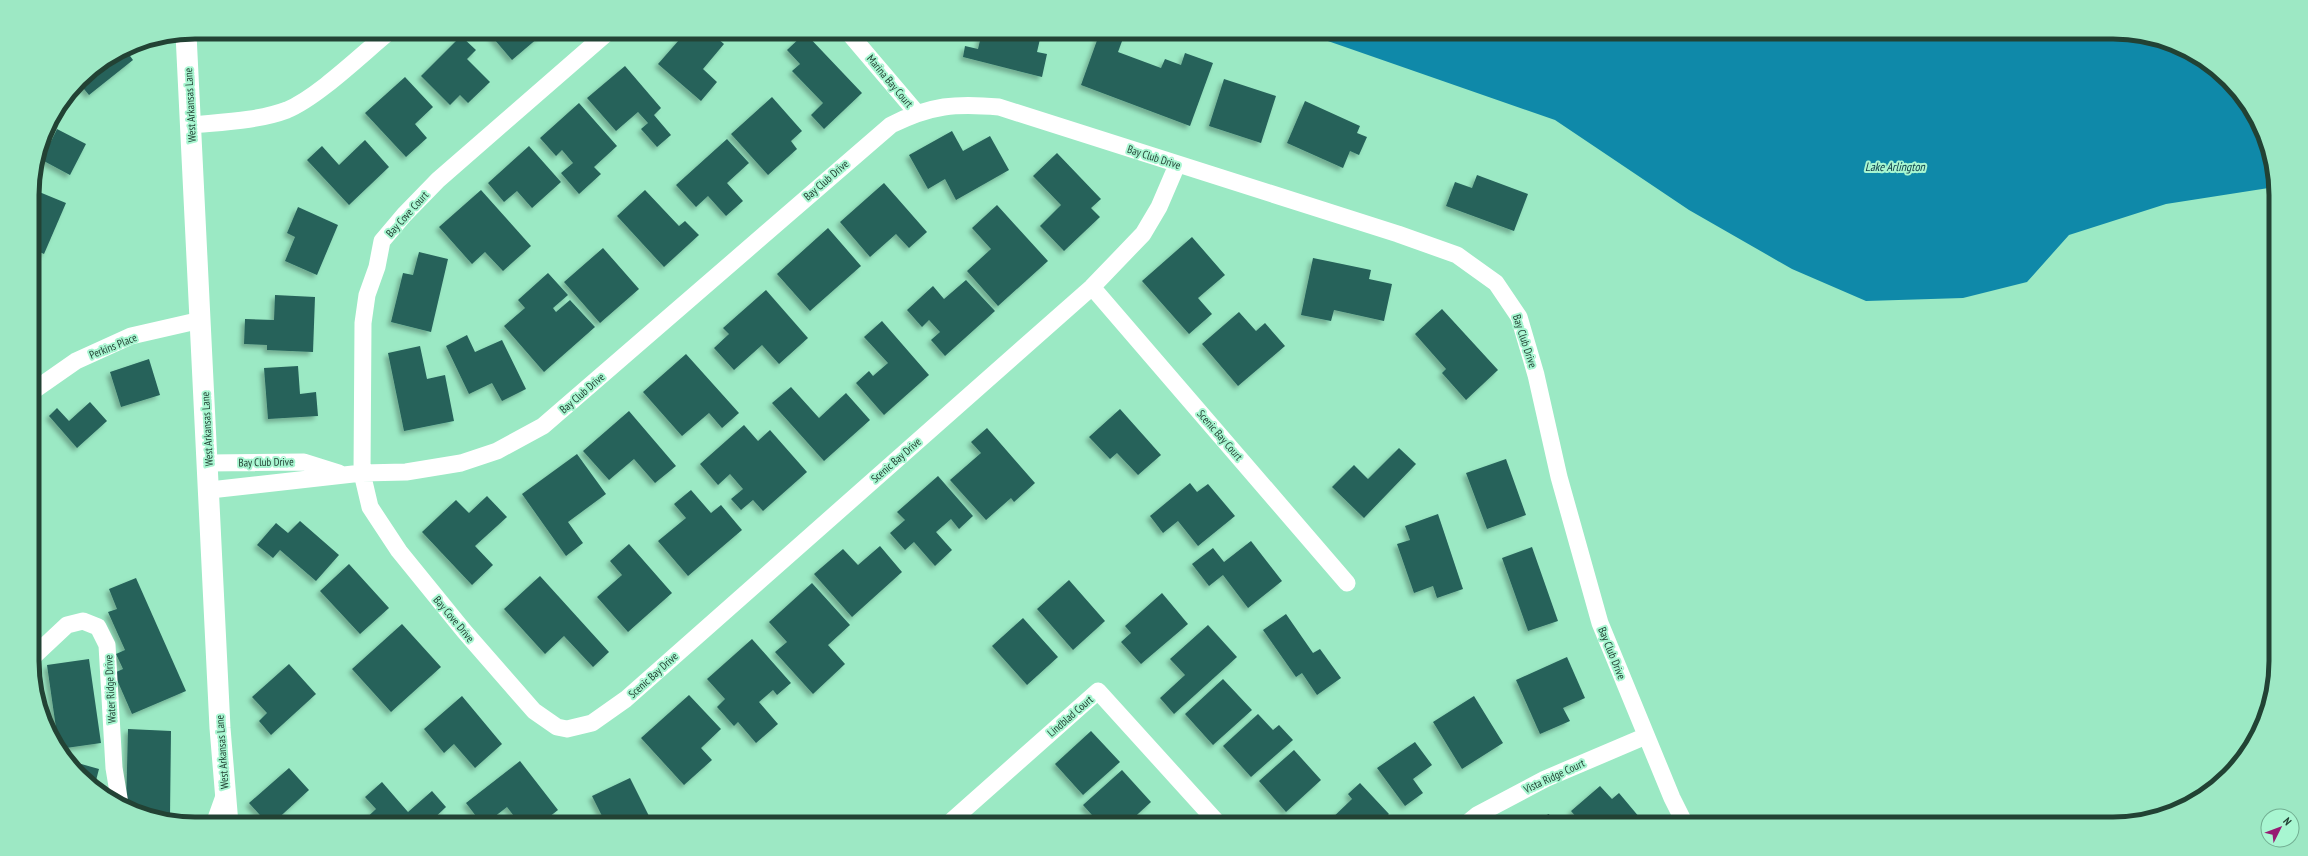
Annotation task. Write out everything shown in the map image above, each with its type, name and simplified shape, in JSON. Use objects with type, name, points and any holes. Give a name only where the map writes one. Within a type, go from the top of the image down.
[{"type":"street","name":"West Arkansas Lane","points":[[186,39],[210,490],[220,728],[227,817]]},
{"type":"street","points":[[191,125],[263,116],[288,110],[311,96],[380,39]]},
{"type":"street","name":"Bay Cove Court","points":[[362,473],[363,323],[367,295],[377,267],[382,241],[404,215],[438,180],[600,39]]},
{"type":"street","name":"Marina Bay Court","points":[[854,39],[916,112]]},
{"type":"street","name":"Bay Club Drive","points":[[210,490],[362,473],[406,472],[461,463],[497,451],[544,426],[891,125],[916,112],[965,104],[999,107],[1176,165],[1293,200],[1457,255],[1496,283],[1519,317],[1536,375],[1559,477],[1600,623],[1672,798],[1682,817]]},
{"type":"street","name":"Scenic Bay Drive","points":[[582,726],[592,723],[626,699],[1092,287],[1143,234],[1159,207],[1176,165]]},
{"type":"street","name":"Scenic Bay Court","points":[[1092,287],[1347,583]]},
{"type":"street","name":"Perkins Place","points":[[39,388],[76,361],[131,336],[201,320]]},
{"type":"street","name":"Bay Club Drive","points":[[208,463],[304,462],[345,475]]},
{"type":"street","name":"Bay Cove Drive","points":[[362,473],[370,507],[383,529],[464,631],[534,711],[557,727],[567,729],[582,726]]},
{"type":"street","name":"Water Ridge Drive","points":[[39,651],[67,625],[83,621],[98,627],[107,645],[114,768],[119,797]]},
{"type":"street","name":"Lindblad Court","points":[[956,817],[1098,691],[1212,817]]},
{"type":"street","name":"Vista Ridge Court","points":[[1475,817],[1545,779],[1646,736]]},
{"type":"street","points":[[216,817],[225,792]]},
{"type":"water","name":"Lake Arlington","points":[[1322,39],[2134,40],[2154,44],[2182,55],[2208,71],[2230,92],[2243,108],[2257,135],[2264,154],[2269,188],[2166,204],[2069,235],[2027,282],[1963,298],[1866,301],[1792,269],[1689,210],[1555,120]]},
{"type":"building","points":[[458,39],[464,39],[476,50],[467,59],[490,82],[468,103],[460,95],[450,105],[421,76]]},
{"type":"building","points":[[494,39],[537,39],[512,60]]},
{"type":"building","points":[[680,39],[718,39],[724,44],[703,69],[717,82],[701,101],[658,64]]},
{"type":"building","points":[[799,39],[811,39],[862,93],[824,129],[811,115],[823,103],[792,71],[800,64],[787,50]]},
{"type":"building","points":[[980,39],[1040,39],[1037,52],[1047,54],[1042,77],[963,57],[965,46],[978,49]]},
{"type":"building","points":[[1097,39],[1123,39],[1118,52],[1161,68],[1165,59],[1181,65],[1185,53],[1213,63],[1190,126],[1081,85]]},
{"type":"building","points":[[129,54],[133,60],[89,95],[83,87],[108,65]]},
{"type":"building","points":[[625,66],[661,108],[654,115],[671,135],[657,147],[641,129],[648,123],[638,112],[616,131],[587,98]]},
{"type":"building","points":[[405,77],[433,107],[415,124],[427,138],[406,157],[365,113]]},
{"type":"building","points":[[1224,79],[1276,96],[1261,143],[1209,126]]},
{"type":"building","points":[[772,97],[802,131],[791,141],[797,149],[768,175],[731,134]]},
{"type":"building","points":[[1305,101],[1360,126],[1357,133],[1367,137],[1359,155],[1350,151],[1343,168],[1287,143]]},
{"type":"building","points":[[579,103],[617,146],[594,167],[601,174],[579,194],[561,173],[573,163],[562,150],[556,156],[540,138]]},
{"type":"building","points":[[57,129],[86,144],[70,175],[43,160]]},
{"type":"building","points":[[952,131],[963,151],[990,136],[1009,170],[956,200],[945,179],[928,189],[909,155]]},
{"type":"building","points":[[727,139],[749,163],[727,183],[743,201],[726,216],[708,196],[696,207],[676,185]]},
{"type":"building","points":[[365,140],[389,167],[349,205],[307,160],[322,146],[339,165]]},
{"type":"building","points":[[529,146],[561,182],[532,208],[517,191],[504,202],[488,183]]},
{"type":"building","points":[[1057,153],[1101,199],[1091,208],[1100,217],[1064,251],[1040,226],[1061,205],[1033,176]]},
{"type":"building","points":[[1477,175],[1528,194],[1514,231],[1446,206],[1455,182],[1472,188]]},
{"type":"building","points":[[884,183],[927,232],[909,248],[896,234],[870,257],[840,222]]},
{"type":"building","points":[[481,190],[531,246],[503,271],[485,252],[472,264],[439,227]]},
{"type":"building","points":[[645,190],[679,226],[685,221],[699,235],[664,267],[617,216]]},
{"type":"building","points":[[39,192],[66,203],[44,254],[39,252]]},
{"type":"building","points":[[997,205],[1048,261],[998,306],[967,271],[991,249],[972,228]]},
{"type":"building","points":[[298,207],[338,225],[317,275],[285,261],[295,237],[287,233]]},
{"type":"building","points":[[828,228],[861,266],[810,311],[777,274]]},
{"type":"building","points":[[1192,237],[1225,275],[1198,298],[1212,314],[1189,334],[1142,281]]},
{"type":"building","points":[[603,248],[639,289],[600,323],[564,282]]},
{"type":"building","points":[[419,252],[448,259],[431,332],[391,322],[403,273],[413,275]]},
{"type":"building","points":[[1313,258],[1371,270],[1369,279],[1392,284],[1384,321],[1334,310],[1331,321],[1301,315]]},
{"type":"building","points":[[548,273],[568,295],[553,308],[556,312],[570,300],[595,327],[544,372],[504,326],[525,308],[518,300]]},
{"type":"building","points":[[966,280],[995,311],[945,356],[931,340],[940,332],[929,320],[922,327],[907,310],[933,286],[944,299]]},
{"type":"building","points":[[766,290],[808,338],[779,364],[762,345],[734,370],[714,348],[729,334],[723,328]]},
{"type":"building","points":[[275,295],[315,297],[313,352],[267,350],[267,345],[244,344],[245,319],[274,320]]},
{"type":"building","points":[[1442,309],[1498,370],[1466,400],[1442,373],[1446,369],[1415,334]]},
{"type":"building","points":[[1239,312],[1256,331],[1265,323],[1285,346],[1238,386],[1202,344]]},
{"type":"building","points":[[882,321],[929,375],[884,415],[856,383],[869,371],[873,376],[888,363],[864,337]]},
{"type":"building","points":[[467,335],[475,352],[502,340],[526,389],[502,401],[492,383],[469,394],[446,346]]},
{"type":"building","points":[[420,346],[427,379],[445,375],[454,421],[404,431],[388,353]]},
{"type":"building","points":[[686,354],[739,413],[722,428],[709,413],[682,436],[643,392]]},
{"type":"building","points":[[149,359],[160,395],[121,407],[110,372]]},
{"type":"building","points":[[298,366],[300,394],[316,392],[318,416],[268,419],[264,368]]},
{"type":"building","points":[[791,387],[819,418],[846,393],[870,420],[824,461],[772,403]]},
{"type":"building","points":[[90,402],[107,421],[77,448],[49,416],[57,408],[69,421]]},
{"type":"building","points":[[1120,409],[1161,455],[1138,475],[1117,453],[1110,459],[1089,437]]},
{"type":"building","points":[[629,411],[676,466],[655,483],[634,459],[609,480],[583,451]]},
{"type":"building","points":[[744,425],[758,441],[770,430],[807,472],[763,511],[753,500],[741,510],[731,499],[743,489],[730,474],[718,485],[700,464]]},
{"type":"building","points":[[987,428],[1035,483],[1014,502],[1011,498],[986,520],[950,480],[981,453],[971,442]]},
{"type":"building","points":[[1399,448],[1416,464],[1364,518],[1332,487],[1354,465],[1368,479]]},
{"type":"building","points":[[577,454],[606,494],[568,522],[583,543],[566,556],[522,494]]},
{"type":"building","points":[[1506,459],[1526,515],[1487,529],[1466,473]]},
{"type":"building","points":[[938,476],[973,516],[959,529],[951,519],[936,532],[952,550],[935,566],[914,542],[905,550],[890,533],[905,520],[897,512]]},
{"type":"building","points":[[1190,483],[1197,492],[1208,484],[1235,516],[1198,546],[1178,521],[1163,533],[1150,516]]},
{"type":"building","points":[[691,490],[711,513],[721,505],[742,530],[688,576],[658,541],[686,518],[674,504]]},
{"type":"building","points":[[487,496],[507,517],[475,546],[493,565],[472,585],[422,532],[456,500],[469,513]]},
{"type":"building","points":[[1438,514],[1463,589],[1437,598],[1433,586],[1414,593],[1397,544],[1410,540],[1405,526]]},
{"type":"building","points":[[300,521],[339,555],[316,581],[280,550],[273,558],[257,545],[276,523],[288,533]]},
{"type":"building","points":[[1251,541],[1282,581],[1248,608],[1223,575],[1209,586],[1192,564],[1213,548],[1224,562]]},
{"type":"building","points":[[629,544],[672,593],[628,632],[597,597],[622,575],[610,561]]},
{"type":"building","points":[[880,546],[902,572],[852,617],[814,574],[843,549],[858,565]]},
{"type":"building","points":[[1532,547],[1558,621],[1528,631],[1502,558]]},
{"type":"building","points":[[349,564],[389,608],[360,634],[320,591]]},
{"type":"building","points":[[540,576],[609,652],[593,667],[564,636],[545,654],[504,609]]},
{"type":"building","points":[[136,578],[186,691],[132,714],[114,673],[123,669],[116,654],[125,650],[108,612],[117,609],[109,589]]},
{"type":"building","points":[[1069,580],[1105,621],[1073,650],[1037,609]]},
{"type":"building","points":[[812,583],[850,625],[828,645],[845,664],[813,694],[775,652],[787,642],[769,622]]},
{"type":"building","points":[[1162,593],[1188,624],[1141,664],[1121,642],[1131,633],[1125,626]]},
{"type":"building","points":[[1286,614],[1313,653],[1320,649],[1341,678],[1317,695],[1302,673],[1296,677],[1263,630]]},
{"type":"building","points":[[1023,618],[1058,657],[1027,685],[992,646]]},
{"type":"building","points":[[402,624],[441,667],[391,712],[352,669]]},
{"type":"building","points":[[1208,625],[1237,657],[1174,714],[1160,698],[1185,675],[1170,659]]},
{"type":"building","points":[[752,639],[791,683],[777,695],[773,690],[759,702],[778,724],[756,743],[738,722],[734,726],[717,707],[725,699],[707,679]]},
{"type":"building","points":[[1567,657],[1585,698],[1563,708],[1570,721],[1540,734],[1516,680]]},
{"type":"building","points":[[89,659],[101,743],[65,748],[57,733],[47,665]]},
{"type":"building","points":[[289,664],[316,694],[271,735],[259,721],[267,713],[252,697]]},
{"type":"building","points":[[1223,679],[1252,710],[1213,745],[1185,714]]},
{"type":"building","points":[[689,695],[721,729],[701,748],[712,760],[684,785],[641,738]]},
{"type":"building","points":[[462,696],[502,744],[475,768],[454,744],[444,753],[424,729]]},
{"type":"building","points":[[1474,696],[1503,743],[1462,769],[1433,722]]},
{"type":"building","points":[[1258,714],[1273,730],[1279,725],[1293,740],[1251,777],[1223,746]]},
{"type":"building","points":[[128,729],[171,731],[170,815],[154,812],[126,801]]},
{"type":"building","points":[[1091,731],[1120,762],[1083,795],[1055,764]]},
{"type":"building","points":[[1415,742],[1432,765],[1413,779],[1423,793],[1405,806],[1377,768]]},
{"type":"building","points":[[1294,750],[1321,780],[1286,812],[1259,781]]},
{"type":"building","points":[[520,761],[558,810],[549,817],[515,817],[507,807],[494,817],[477,817],[466,803]]},
{"type":"building","points":[[77,763],[99,769],[96,781]]},
{"type":"building","points":[[289,768],[309,790],[280,817],[262,817],[249,803]]},
{"type":"building","points":[[1122,770],[1151,802],[1135,817],[1094,817],[1083,805]]},
{"type":"building","points":[[630,778],[650,817],[602,817],[592,796]]},
{"type":"building","points":[[382,782],[408,812],[432,791],[446,807],[435,817],[367,817],[376,809],[365,797]]},
{"type":"building","points":[[1360,783],[1389,814],[1386,817],[1333,817],[1352,799],[1348,794]]},
{"type":"building","points":[[1600,786],[1612,799],[1619,793],[1639,817],[1576,817],[1571,811]]},
{"type":"building","points":[[1549,814],[1550,817],[1542,817]]}]
